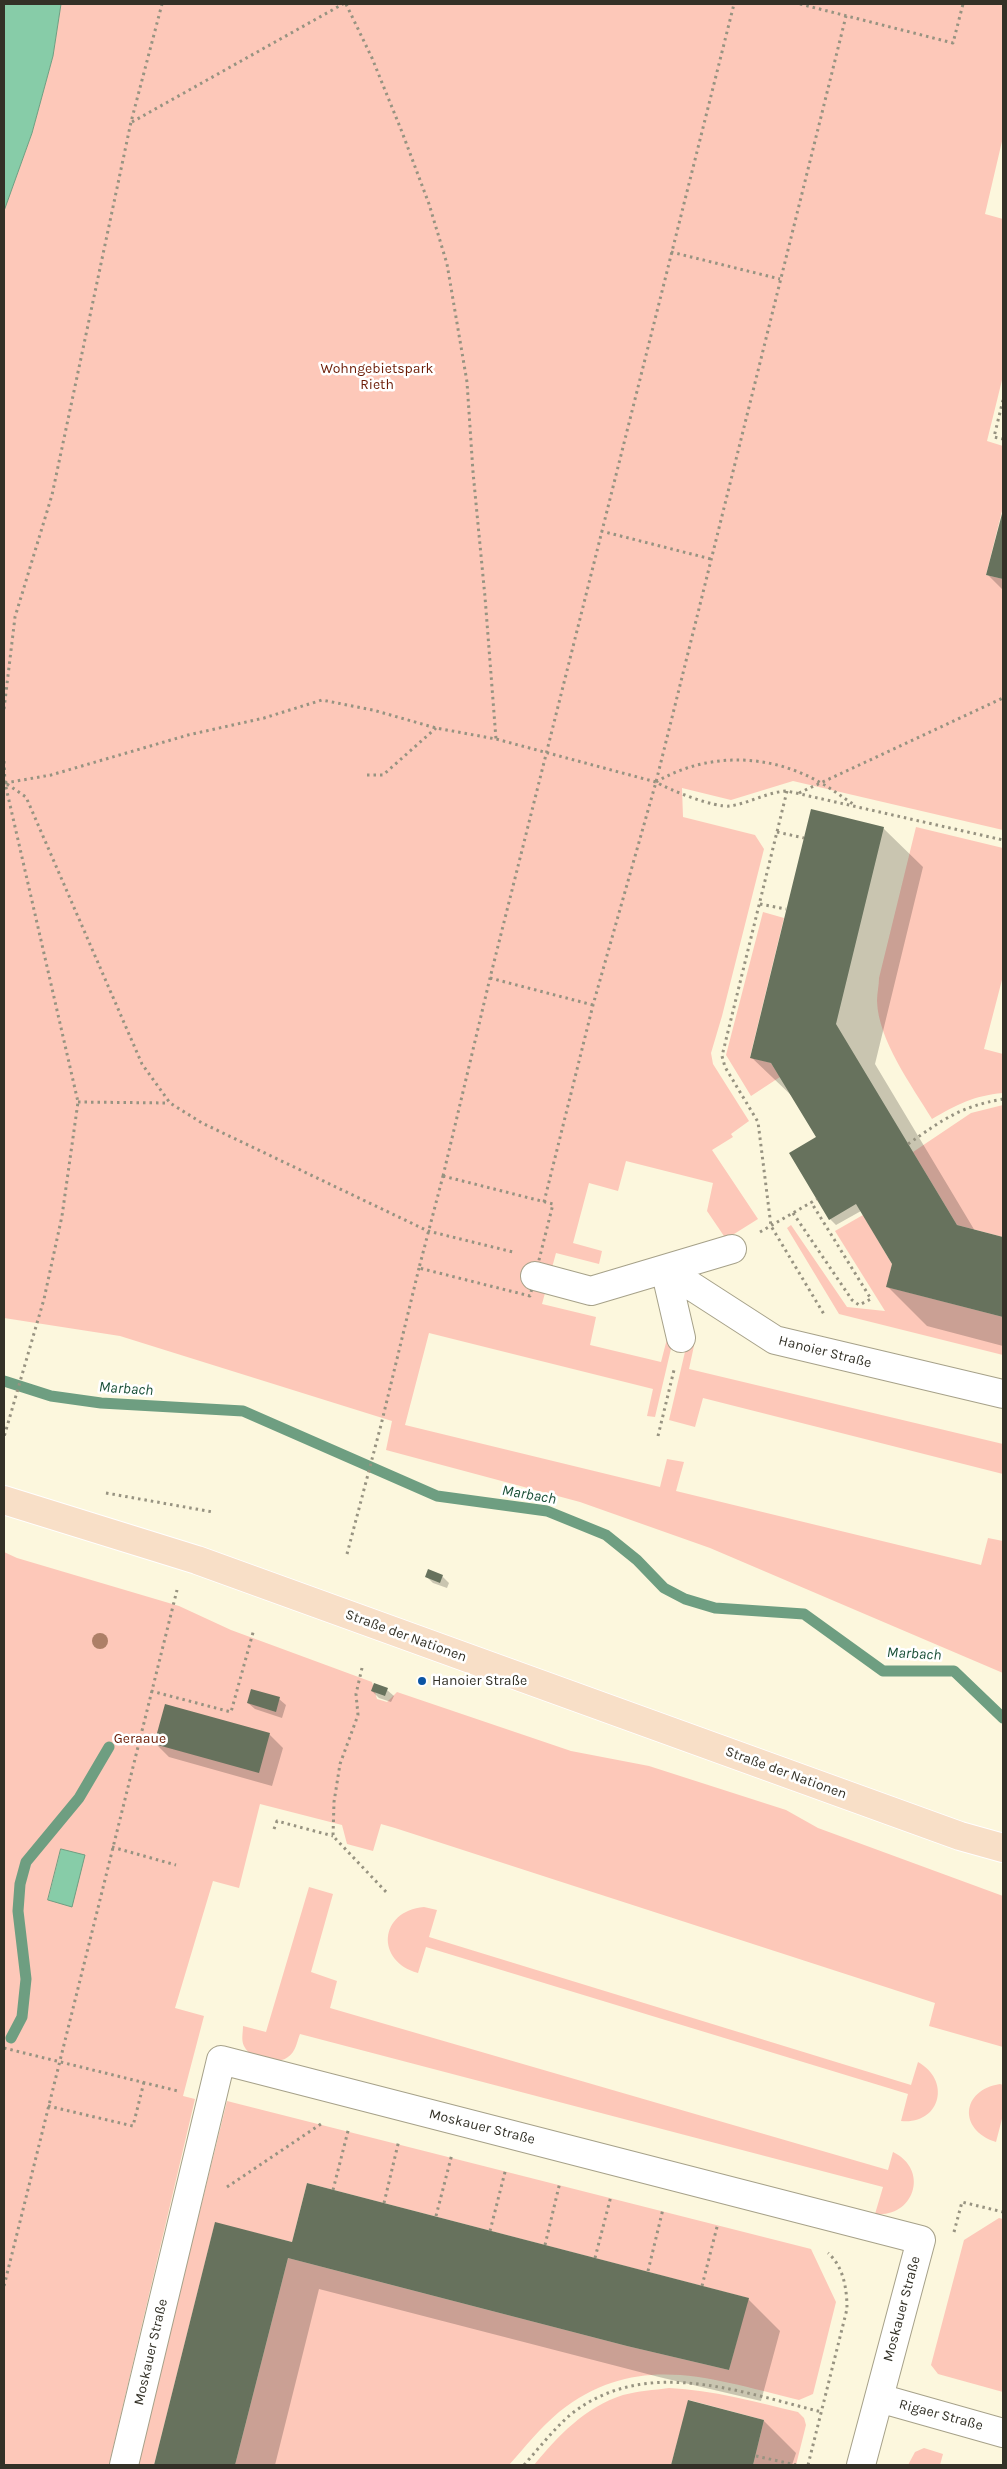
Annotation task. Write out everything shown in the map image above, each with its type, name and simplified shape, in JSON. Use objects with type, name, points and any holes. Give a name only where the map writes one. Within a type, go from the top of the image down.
[{"type":"main road","name":"Straße der Nationen","points":[[4,1500],[197,1560],[960,1836],[1003,1848]]},
{"type":"street","points":[[531,1261],[592,1292],[732,1249]]},
{"type":"street","points":[[665,1269],[681,1338]]},
{"type":"street","name":"Hanoier Straße","points":[[665,1269],[775,1340],[1003,1394]]},
{"type":"street","name":"Moskauer Straße","points":[[124,2465],[221,2060],[921,2240],[861,2465]]},
{"type":"street","name":"Rigaer Straße","points":[[879,2398],[1003,2432]]},
{"type":"path","points":[[4,709],[15,618],[52,495],[131,122],[162,4]]},
{"type":"path","points":[[131,122],[344,4],[372,58],[402,132],[429,204],[447,264],[467,382],[496,739]]},
{"type":"path","points":[[347,1554],[381,1425],[490,978],[734,4]]},
{"type":"path","points":[[800,4],[953,43],[963,4]]},
{"type":"path","points":[[544,1202],[593,1005],[656,782],[846,16]]},
{"type":"path","points":[[671,252],[780,279]]},
{"type":"path","points":[[1003,400],[994,437],[1003,439]]},
{"type":"path","points":[[602,531],[710,559]]},
{"type":"path","points":[[799,793],[1003,698]]},
{"type":"path","points":[[5,783],[51,775],[188,735],[264,718],[322,700],[373,710],[436,728],[496,739],[656,782],[670,791],[729,806],[772,792],[799,793],[1003,840]]},
{"type":"path","points":[[367,775],[383,775],[436,728]]},
{"type":"path","points":[[656,782],[677,770],[739,759],[767,762],[794,770],[820,782],[854,805]]},
{"type":"path","points":[[4,761],[5,783],[78,1102],[62,1216],[44,1299],[4,1437]]},
{"type":"path","points":[[5,783],[26,797],[142,1064],[170,1103],[202,1123],[428,1231],[531,1261]]},
{"type":"path","points":[[787,792],[722,1056],[725,1067],[758,1122],[771,1226],[828,1321]]},
{"type":"path","points":[[777,832],[804,838]]},
{"type":"path","points":[[760,904],[786,909]]},
{"type":"path","points":[[490,978],[593,1005]]},
{"type":"path","points":[[908,1144],[944,1118],[968,1106],[1003,1099]]},
{"type":"path","points":[[78,1102],[170,1103]]},
{"type":"path","points":[[419,1268],[530,1296],[531,1261],[553,1204],[443,1176]]},
{"type":"path","points":[[764,1229],[817,1199]]},
{"type":"path","points":[[793,1213],[852,1300],[859,1305],[871,1299],[811,1202]]},
{"type":"path","points":[[658,1436],[681,1338]]},
{"type":"path","points":[[106,1493],[213,1512]]},
{"type":"path","points":[[4,2286],[177,1590]]},
{"type":"path","points":[[151,1691],[231,1712],[254,1629]]},
{"type":"path","points":[[333,1836],[334,1802],[340,1764],[358,1714],[356,1694],[362,1668]]},
{"type":"path","points":[[274,1829],[277,1820],[333,1836],[388,1894]]},
{"type":"path","points":[[112,1847],[176,1865]]},
{"type":"path","points":[[4,2048],[178,2091],[214,2088]]},
{"type":"path","points":[[48,2106],[133,2126],[144,2082]]},
{"type":"path","points":[[182,2217],[332,2116]]},
{"type":"path","points":[[333,2190],[350,2121]]},
{"type":"path","points":[[384,2203],[400,2134]]},
{"type":"path","points":[[436,2216],[454,2148]]},
{"type":"path","points":[[490,2230],[508,2161]]},
{"type":"path","points":[[545,2245],[562,2175]]},
{"type":"path","points":[[595,2258],[613,2188]]},
{"type":"path","points":[[648,2271],[665,2201]]},
{"type":"path","points":[[702,2286],[720,2215]]},
{"type":"path","points":[[808,2465],[847,2309],[847,2290]]},
{"type":"path","points":[[524,2465],[556,2428],[572,2414],[597,2398],[625,2386],[655,2382],[691,2383],[723,2388],[822,2412]]},
{"type":"path","points":[[756,2456],[796,2465]]},
{"type":"green space","name":"Wohngebietspark Rieth","points":[[61,4],[1003,4],[1003,137],[985,214],[1003,219],[1003,376],[987,441],[1003,446],[1003,507],[986,575],[1003,579],[1003,830],[793,781],[731,800],[682,788],[683,817],[755,835],[764,849],[711,1053],[713,1064],[749,1121],[731,1134],[733,1137],[712,1150],[758,1219],[726,1239],[707,1211],[713,1183],[626,1161],[618,1191],[589,1183],[573,1243],[602,1251],[599,1264],[556,1253],[542,1304],[596,1317],[590,1345],[661,1362],[668,1335],[674,1336],[655,1417],[647,1416],[653,1389],[429,1333],[405,1425],[660,1487],[667,1459],[684,1462],[676,1491],[981,1565],[988,1538],[1003,1541],[1003,1673],[710,1548],[580,1502],[386,1450],[392,1421],[120,1336],[4,1318],[4,211],[32,133],[53,56]]},
{"type":"green space","points":[[916,827],[1003,848],[1003,976],[984,1049],[1003,1054],[1003,1093],[983,1096],[966,1102],[932,1119],[897,1062],[890,1047],[883,1031],[877,1001],[879,978]]},
{"type":"green space","points":[[763,912],[784,918],[750,1057],[771,1063],[780,1077],[751,1096],[726,1055]]},
{"type":"green space","points":[[1003,1105],[1003,1237],[957,1225],[913,1152],[971,1113]]},
{"type":"green space","points":[[863,1215],[892,1264],[887,1287],[1003,1317],[1003,1355],[839,1314],[787,1228],[791,1225],[847,1307],[885,1311],[835,1231]]},
{"type":"green space","points":[[688,1339],[695,1341],[689,1369],[1003,1444],[1003,1474],[703,1398],[695,1427],[669,1420]]},
{"type":"green space","name":"Geraaue","points":[[4,1552],[17,1558],[179,1606],[231,1630],[372,1682],[377,1699],[387,1702],[397,1692],[571,1751],[649,1766],[786,1810],[818,1828],[1003,1896],[1003,2047],[929,2026],[935,2003],[395,1828],[381,1824],[373,1851],[347,1844],[342,1825],[260,1804],[239,1888],[213,1881],[175,2008],[204,2016],[183,2096],[195,2099],[109,2465],[4,2465]]},
{"type":"green space","points":[[309,1887],[333,1894],[311,1972],[337,1981],[330,2008],[888,2170],[893,2152],[904,2160],[911,2170],[914,2181],[908,2201],[899,2209],[888,2213],[875,2214],[883,2187],[300,2034],[295,2049],[291,2055],[283,2060],[270,2061],[257,2058],[247,2051],[244,2046],[242,2039],[243,2026],[266,2032]]},
{"type":"green space","points":[[424,1907],[437,1910],[429,1937],[911,2085],[918,2062],[929,2070],[935,2080],[938,2090],[937,2100],[925,2116],[914,2120],[901,2121],[908,2094],[426,1947],[418,1973],[404,1967],[394,1958],[389,1948],[388,1937],[391,1926],[398,1917],[409,1910]]},
{"type":"green space","points":[[1000,2084],[1003,2085],[1003,2115],[996,2142],[975,2129],[970,2120],[969,2111],[972,2102],[978,2094],[987,2088]]},
{"type":"green space","points":[[227,2101],[811,2249],[836,2302],[813,2394],[799,2400],[705,2378],[676,2375],[646,2375],[617,2381],[588,2393],[559,2412],[509,2465],[235,2465],[288,2258],[627,2346],[729,2370],[748,2298],[307,2183],[292,2242],[215,2223],[154,2465],[137,2465]]},
{"type":"green space","points":[[999,2218],[1003,2219],[1003,2392],[938,2374],[931,2365],[964,2240]]},
{"type":"green space","points":[[669,2388],[718,2394],[798,2412],[804,2418],[806,2425],[796,2465],[753,2465],[764,2420],[689,2400],[671,2465],[534,2465],[563,2433],[596,2407],[623,2395]]},
{"type":"green space","points":[[924,2448],[943,2454],[940,2465],[908,2465],[915,2452]]},
{"type":"shaded area","points":[[4,4],[61,4],[53,56],[32,133],[4,211]]},
{"type":"shaded area","points":[[61,1849],[85,1855],[72,1907],[48,1900]]},
{"type":"building","points":[[1003,510],[1003,579],[986,575]]},
{"type":"building","points":[[811,809],[884,827],[836,1024],[957,1225],[1003,1237],[1003,1317],[886,1287],[892,1264],[856,1204],[829,1220],[789,1153],[816,1137],[771,1063],[750,1058]]},
{"type":"building","points":[[428,1569],[443,1575],[440,1583],[425,1577]]},
{"type":"building","points":[[374,1683],[388,1688],[385,1696],[371,1691]]},
{"type":"building","points":[[251,1689],[280,1697],[276,1712],[247,1703]]},
{"type":"building","points":[[165,1704],[270,1733],[259,1773],[154,1744]]},
{"type":"building","points":[[307,2183],[749,2298],[729,2370],[627,2346],[288,2258],[235,2465],[154,2465],[215,2222],[292,2242]]},
{"type":"building","points":[[688,2400],[764,2420],[753,2465],[671,2465]]},
{"type":"waterway","name":"Marbach","points":[[4,1381],[51,1396],[101,1403],[243,1411],[437,1496],[547,1511],[606,1535],[637,1560],[664,1588],[685,1599],[715,1608],[804,1614],[883,1671],[954,1671],[1003,1718]]},
{"type":"waterway","points":[[11,2038],[22,2017],[26,1979],[18,1911],[20,1884],[26,1862],[79,1798],[109,1747]]},
{"type":"place","name":"Hanoier Straße","points":[[422,1681]]}]
